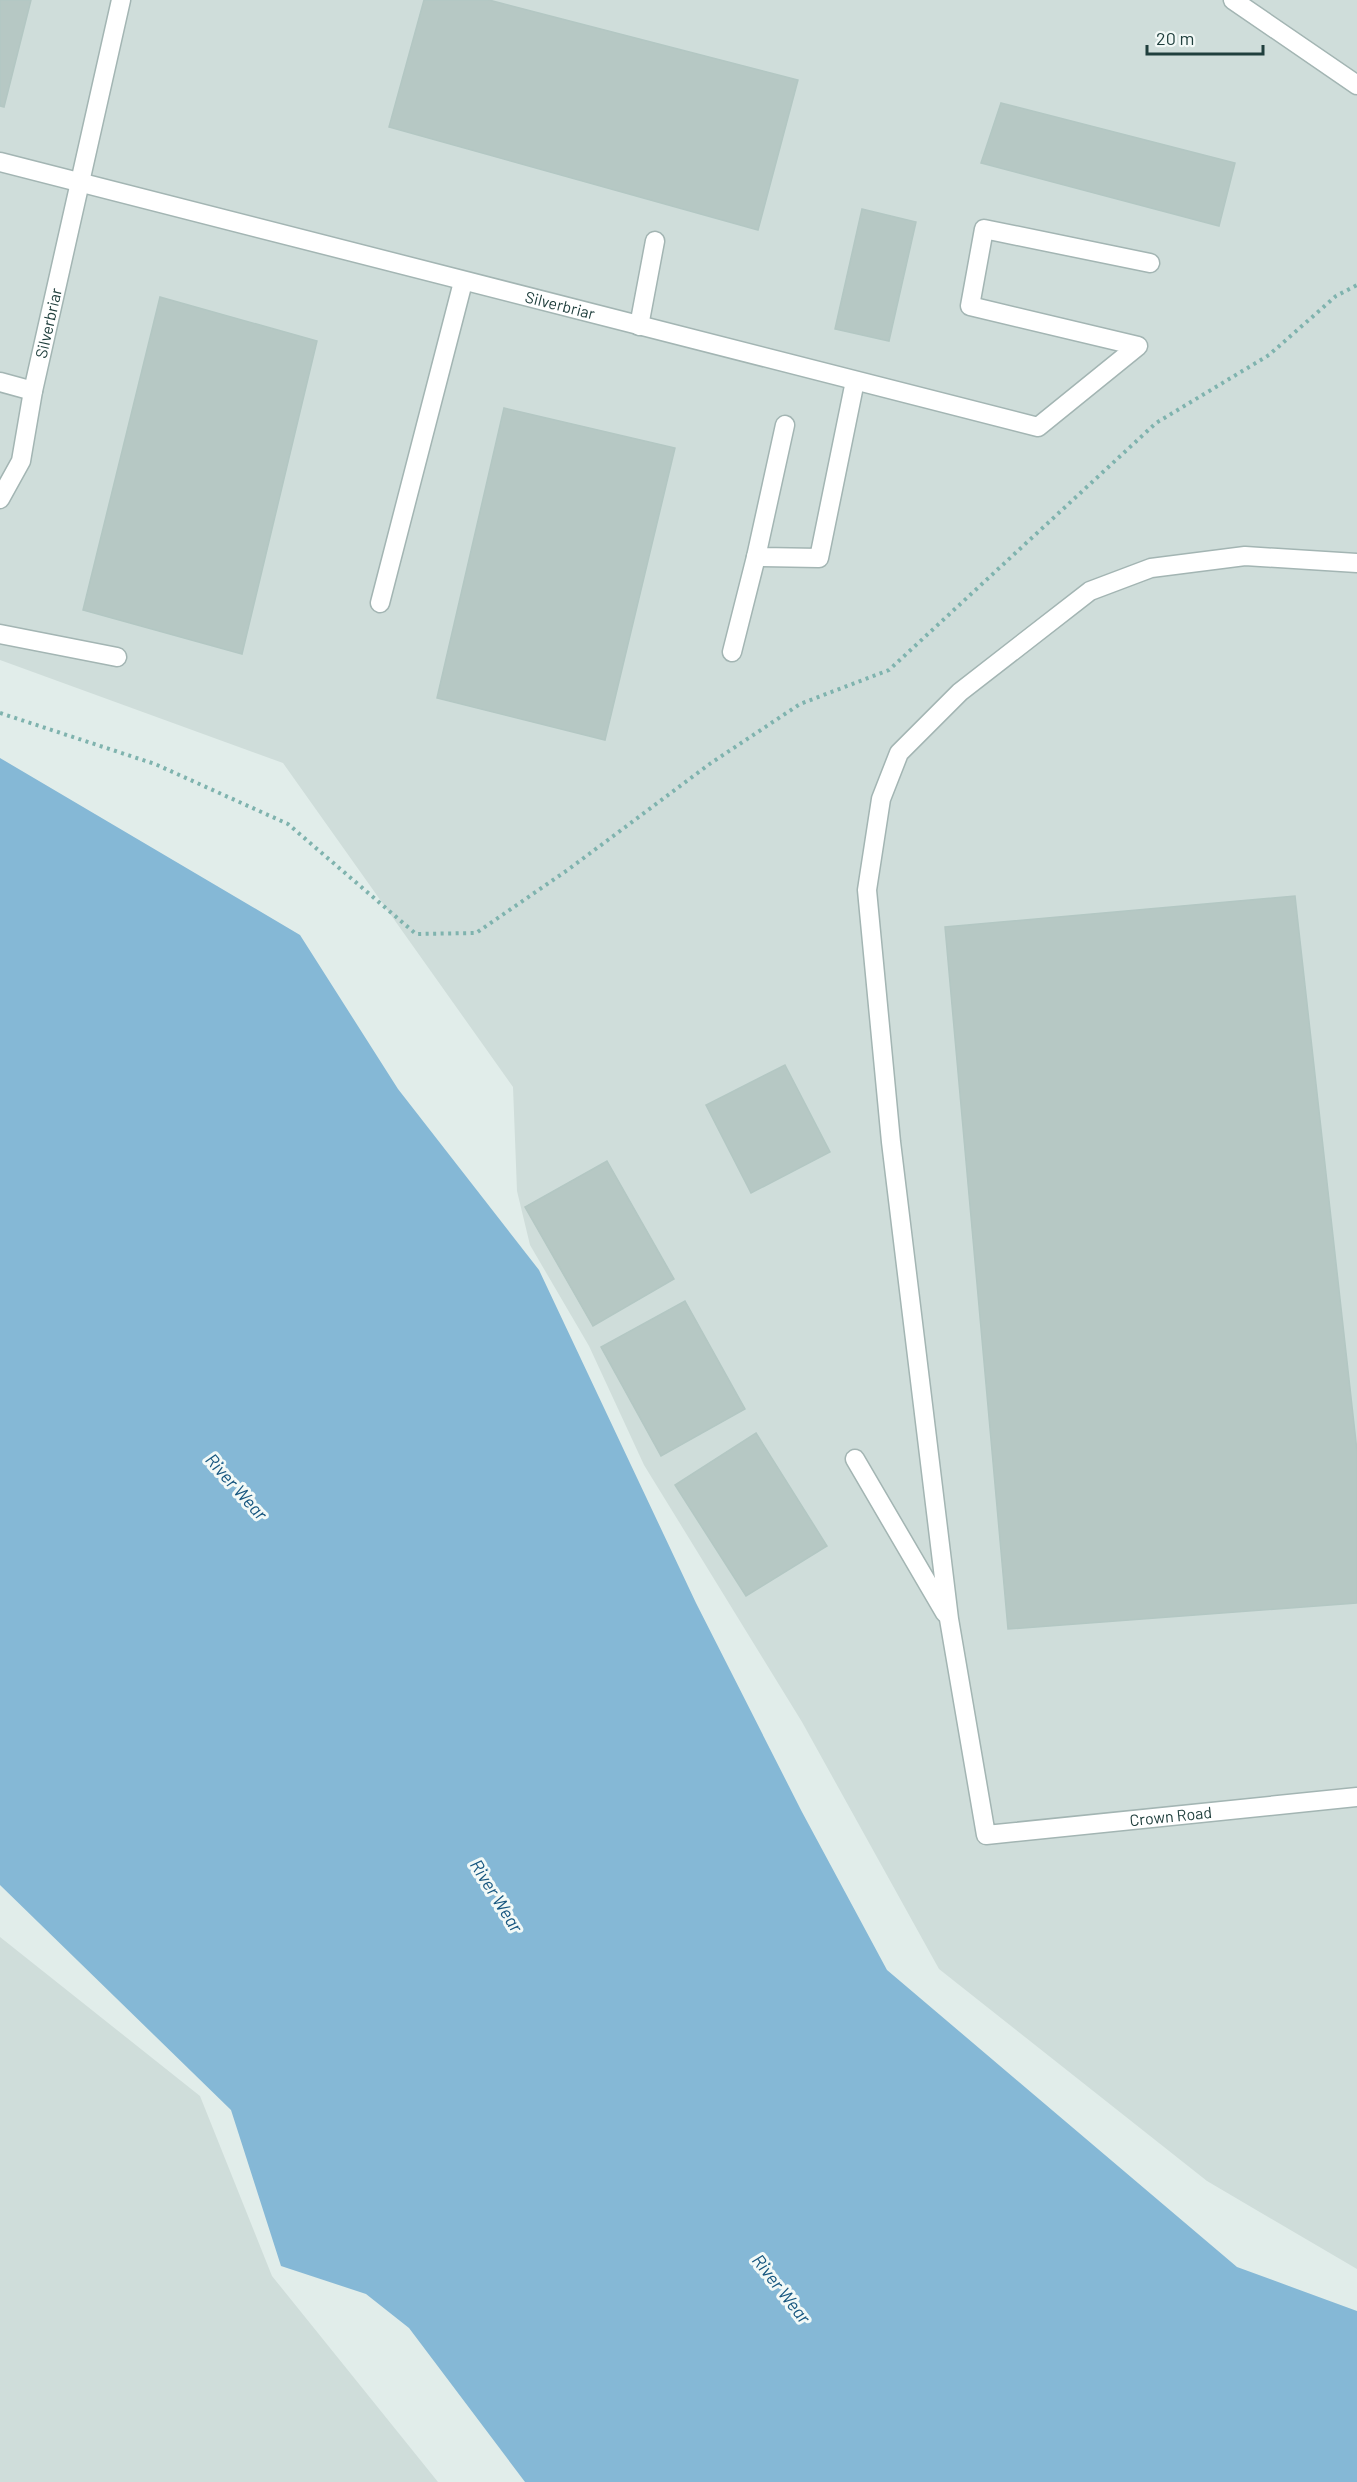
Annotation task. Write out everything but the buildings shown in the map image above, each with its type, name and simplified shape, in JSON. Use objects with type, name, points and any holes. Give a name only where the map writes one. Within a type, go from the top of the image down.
[{"type":"street","name":"Silverbriar","points":[[0,499],[21,461],[33,391],[122,0]]},
{"type":"street","points":[[1233,0],[1357,85]]},
{"type":"street","points":[[0,162],[80,184]]},
{"type":"street","name":"Silverbriar","points":[[80,184],[1038,427],[1138,346],[970,306],[984,229],[1150,263]]},
{"type":"street","points":[[639,326],[655,241]]},
{"type":"street","points":[[380,603],[463,282]]},
{"type":"street","points":[[756,557],[819,558],[855,381]]},
{"type":"street","points":[[0,382],[33,391]]},
{"type":"street","points":[[732,652],[785,425]]},
{"type":"street","points":[[949,1619],[891,1142],[867,890],[885,790],[899,753],[960,692],[1090,591],[1151,568],[1245,556],[1357,563]]},
{"type":"street","points":[[0,634],[117,657]]},
{"type":"street","points":[[855,1460],[949,1619]]},
{"type":"street","name":"Crown Road","points":[[949,1619],[986,1835],[1357,1797]]},
{"type":"path","points":[[0,712],[155,764],[288,825],[416,934],[476,933],[569,869],[711,763],[800,704],[889,670],[1156,423],[1269,355],[1336,296],[1357,285]]},
{"type":"shaded area","points":[[0,0],[1357,0],[1357,2269],[1207,2181],[939,1969],[802,1722],[644,1465],[589,1346],[530,1245],[517,1191],[513,1087],[283,763],[0,660]]},
{"type":"shaded area","points":[[0,1937],[200,2096],[272,2276],[438,2482],[0,2482]]},
{"type":"water","name":"River Wear","points":[[0,758],[300,935],[398,1089],[539,1270],[696,1603],[802,1812],[887,1970],[1237,2267],[1357,2311],[1357,2482],[525,2482],[409,2328],[366,2294],[281,2266],[231,2110],[0,1885]]}]
